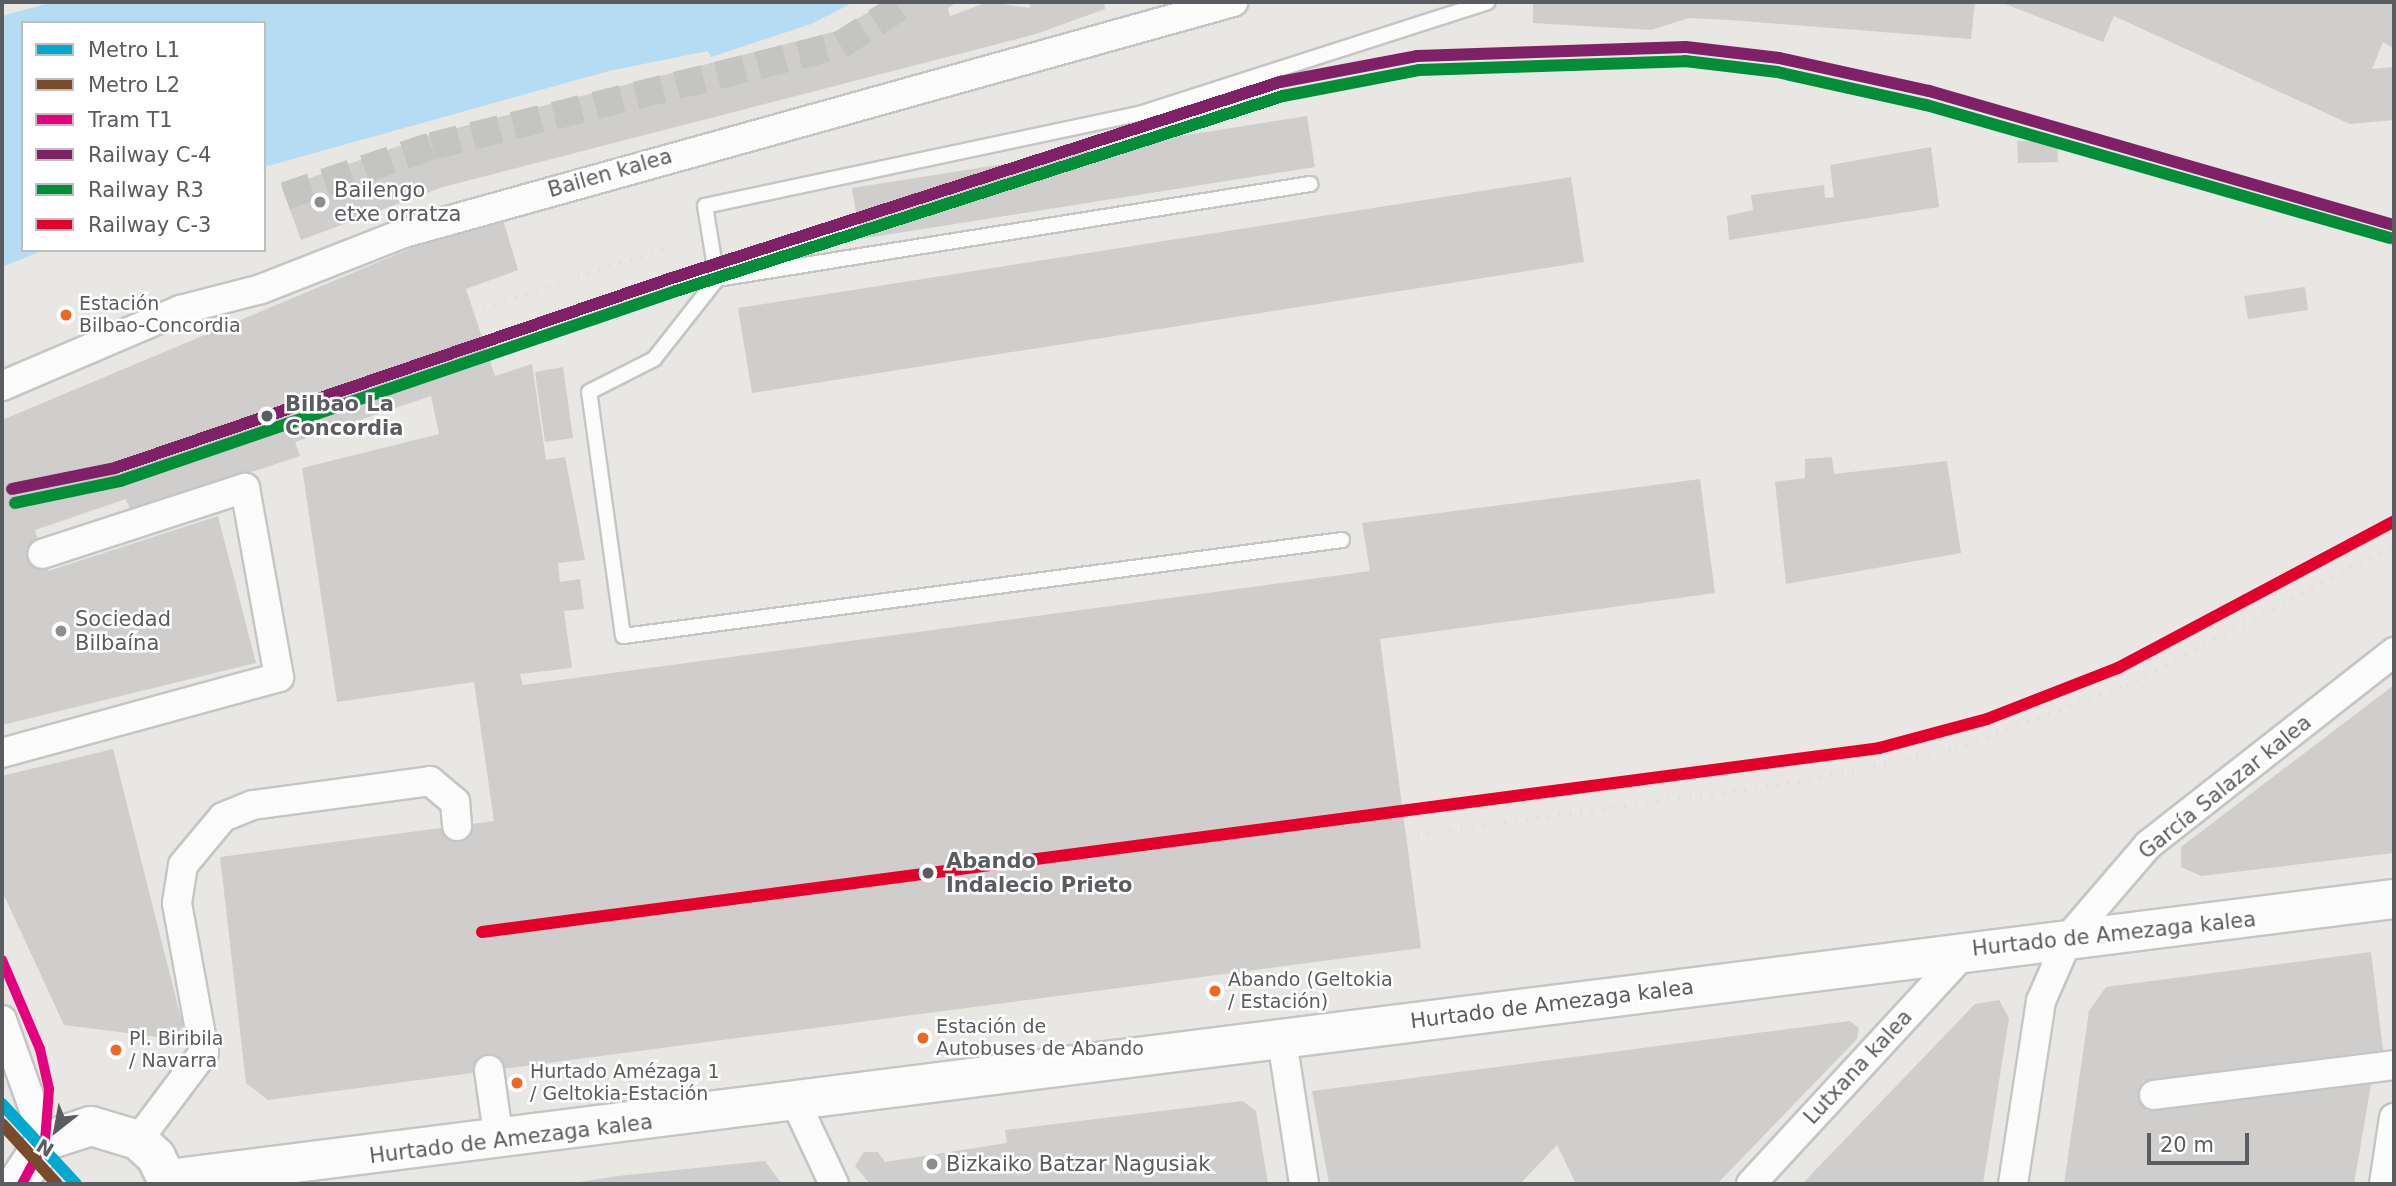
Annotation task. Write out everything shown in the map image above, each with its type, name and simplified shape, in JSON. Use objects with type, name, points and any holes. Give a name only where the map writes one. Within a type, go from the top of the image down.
[{"type":"street","name":"Bailen kalea","points":[[2,386],[180,310],[261,289],[404,233],[1150,13],[1233,2]]},
{"type":"street","points":[[2,753],[279,677],[245,488],[42,554]]},
{"type":"street","name":"García Salazar kalea","points":[[2013,1184],[2042,1001],[2068,937],[2148,845],[2394,652]]},
{"type":"street","points":[[138,1140],[204,1052],[177,903],[183,865],[223,817],[249,806],[430,781],[455,802],[457,826]]},
{"type":"street","name":"Hurtado de Amezaga kalea","points":[[168,1182],[2068,937],[2201,926],[2394,899]]},
{"type":"street","name":"Lutxana kalea","points":[[1751,1184],[1967,950]]},
{"type":"street","points":[[2,1020],[45,1141]]},
{"type":"street","points":[[1282,1040],[1304,1184]]},
{"type":"street","points":[[2154,1095],[2394,1065]]},
{"type":"street","points":[[489,1070],[499,1141]]},
{"type":"street","points":[[796,1103],[834,1184]]},
{"type":"street","points":[[2384,1184],[2394,1118]]},
{"type":"street","points":[[17,1184],[45,1141],[91,1126],[138,1140],[168,1182]]},
{"type":"lane","points":[[717,279],[705,206],[1139,114],[1487,2]]},
{"type":"lane","points":[[1310,184],[717,279],[654,359],[590,392],[623,636],[1342,540]]},
{"type":"water","points":[[53,2],[854,2],[811,24],[711,57],[708,51],[609,71],[266,166],[266,21],[21,21],[21,252],[39,252],[2,267],[2,16]]},
{"type":"building","points":[[885,2],[957,2],[948,8],[950,16],[988,2],[1030,8],[1029,2],[1104,2],[1105,9],[1036,34],[443,187],[301,240],[282,188],[429,135],[837,31]]},
{"type":"building","points":[[1533,2],[1975,2],[1971,39],[1689,18],[1651,30],[1533,23]]},
{"type":"building","points":[[2000,2],[2394,2],[2394,49],[2383,42],[2372,69],[2394,67],[2394,120],[2350,124],[2114,16],[2103,42]]},
{"type":"building","points":[[1307,116],[1315,167],[860,239],[852,188]]},
{"type":"building","points":[[2017,141],[2057,141],[2058,162],[2018,163]]},
{"type":"building","points":[[1931,147],[1939,207],[1729,240],[1727,216],[1753,210],[1751,195],[1824,185],[1825,198],[1834,197],[1830,165]]},
{"type":"building","points":[[1571,177],[1584,262],[752,393],[738,308]]},
{"type":"building","points":[[502,216],[518,270],[466,289],[495,376],[532,364],[546,460],[565,457],[585,560],[558,563],[560,582],[580,579],[584,609],[564,611],[572,668],[520,674],[523,685],[1370,571],[1362,523],[1700,479],[1715,593],[1380,639],[1421,948],[268,1100],[246,1083],[220,857],[494,821],[474,682],[337,702],[302,468],[439,434],[431,396],[295,442],[300,456],[131,512],[126,499],[35,530],[48,571],[218,516],[256,663],[2,725],[2,420],[412,248]]},
{"type":"building","points":[[2305,287],[2308,310],[2248,319],[2244,296]]},
{"type":"building","points":[[563,367],[573,438],[545,442],[535,372]]},
{"type":"building","points":[[1832,457],[1834,474],[1947,461],[1961,553],[1786,584],[1775,482],[1805,478],[1805,459]]},
{"type":"building","points":[[2394,685],[2394,853],[2201,876],[2181,867],[2181,847]]},
{"type":"building","points":[[113,749],[183,1026],[173,1039],[64,1025],[2,891],[2,776]]},
{"type":"building","points":[[2371,952],[2383,1050],[2142,1081],[2146,1111],[2371,1084],[2354,1184],[2064,1184],[2089,1011],[2106,987]]},
{"type":"building","points":[[1999,1000],[2009,1018],[1983,1184],[1802,1184],[1975,1004]]},
{"type":"building","points":[[1850,1021],[1859,1028],[1857,1039],[1717,1184],[1576,1184],[1557,1145],[1520,1184],[1329,1184],[1312,1091]]},
{"type":"building","points":[[1243,1101],[1256,1111],[1268,1184],[870,1184],[855,1166],[864,1152],[878,1152],[885,1162],[1007,1143],[1005,1130]]},
{"type":"building","points":[[765,1161],[782,1184],[566,1184],[618,1176]]},
{"type":"tunnel","points":[[285,196],[432,146],[840,45],[908,2]]},
{"type":"railway","points":[[473,311],[666,248]]},
{"type":"railway","points":[[1406,836],[1809,780],[1955,748],[2126,685],[2394,545]]},
{"type":"metro line","name":"L1","points":[[2,1104],[76,1184]]},
{"type":"metro line","name":"L2","points":[[2,1124],[57,1184]]},
{"type":"tram line","name":"T1","points":[[2,960],[40,1049],[49,1089],[45,1141],[22,1184]]},
{"type":"rail line","name":"C-4","points":[[12,489],[115,468],[672,278],[1280,82],[1417,56],[1686,47],[1779,58],[1929,91],[2394,225]]},
{"type":"rail line","name":"R3","points":[[15,503],[120,481],[676,291],[1283,96],[1419,70],[1685,61],[1777,72],[1926,105],[2390,238]]},
{"type":"rail line","name":"C-3","points":[[482,932],[1879,748],[1987,719],[2118,668],[2394,521]]},
{"type":"place","name":"Bailengo etxe orratza","points":[[320,202]]},
{"type":"place","name":"Estación Bilbao-Concordia","points":[[66,315]]},
{"type":"place","name":"Bilbao La Concordia","points":[[267,416]]},
{"type":"place","name":"Sociedad Bilbaína","points":[[61,631]]},
{"type":"place","name":"Abando Indalecio Prieto","points":[[928,873]]},
{"type":"place","name":"Abando (Geltokia / Estación)","points":[[1215,991]]},
{"type":"place","name":"Estación de Autobuses de Abando","points":[[923,1038]]},
{"type":"place","name":"Pl. Biribila / Navarra","points":[[116,1050]]},
{"type":"place","name":"Hurtado Amézaga 1 / Geltokia-Estación","points":[[517,1083]]},
{"type":"place","name":"Bizkaiko Batzar Nagusiak","points":[[932,1164]]}]
